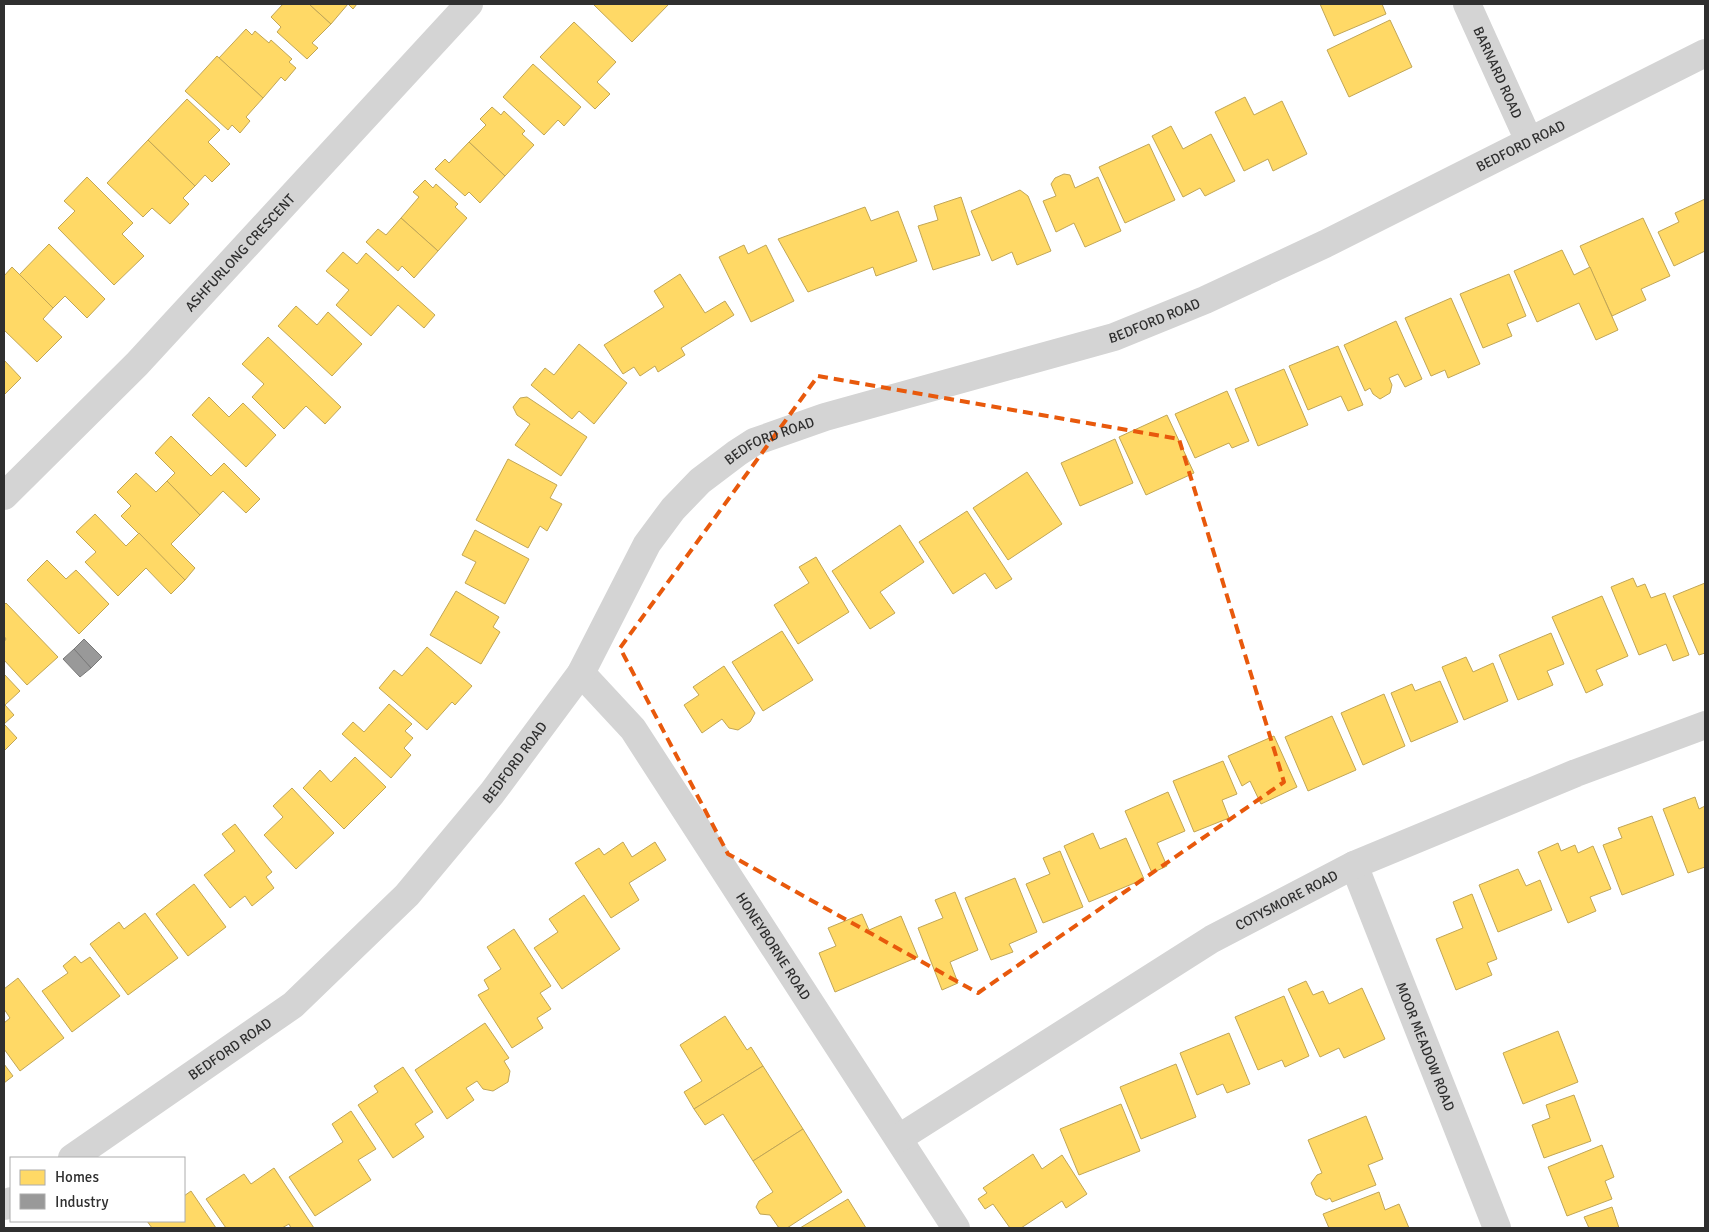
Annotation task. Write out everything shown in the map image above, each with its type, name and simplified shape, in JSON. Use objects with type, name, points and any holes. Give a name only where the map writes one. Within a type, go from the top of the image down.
[{"type":"street","name":"ASHFURLONG CRESCENT","points":[[4,496],[137,364],[470,4]]},
{"type":"street","name":"BARNARD ROAD","points":[[1467,4],[1529,141]]},
{"type":"street","name":"BEDFORD ROAD","points":[[73,1157],[293,1005],[407,895],[492,793],[581,674],[648,544],[673,509],[700,481],[754,442],[825,417],[1114,337],[1205,300],[1325,244],[1705,53]]},
{"type":"street","name":"HONEYBORNE ROAD","points":[[581,674],[633,730],[956,1228]]},
{"type":"street","name":"COTYSMORE ROAD","points":[[899,1138],[1212,939],[1354,865],[1576,772],[1705,725]]},
{"type":"street","name":"MOOR MEADOW ROAD","points":[[1354,865],[1497,1228]]},
{"type":"highlighted area","points":[[818,376],[1179,439],[1284,782],[978,993],[728,854],[620,648]]},
{"type":"building: Homes","points":[[283,4],[309,4],[331,24],[312,43],[318,48],[307,59],[277,32],[281,27],[271,17]]},
{"type":"building: Homes","points":[[309,4],[348,4],[331,24]]},
{"type":"building: Homes","points":[[348,4],[357,4],[353,9]]},
{"type":"building: Homes","points":[[593,4],[669,4],[632,42]]},
{"type":"building: Homes","points":[[1320,4],[1382,4],[1386,14],[1334,36]]},
{"type":"building: Homes","points":[[1390,20],[1412,67],[1349,97],[1327,50]]},
{"type":"building: Homes","points":[[574,22],[616,62],[597,82],[610,94],[595,109],[540,57]]},
{"type":"building: Homes","points":[[246,29],[252,35],[255,31],[269,43],[271,40],[292,59],[289,62],[296,68],[285,81],[281,77],[263,98],[219,58]]},
{"type":"building: Homes","points":[[217,56],[263,98],[246,117],[250,121],[240,133],[232,125],[228,130],[185,91]]},
{"type":"building: Homes","points":[[533,64],[581,107],[564,126],[558,120],[544,135],[503,97]]},
{"type":"building: Homes","points":[[1245,97],[1254,115],[1282,101],[1307,154],[1273,171],[1268,159],[1244,171],[1215,112]]},
{"type":"building: Homes","points":[[187,99],[220,130],[208,142],[230,164],[212,182],[205,175],[195,186],[148,140]]},
{"type":"building: Homes","points":[[492,107],[501,115],[504,111],[525,131],[522,134],[534,145],[505,176],[469,142],[486,125],[480,119]]},
{"type":"building: Homes","points":[[1171,126],[1183,149],[1211,134],[1235,181],[1205,196],[1200,188],[1183,197],[1152,136]]},
{"type":"building: Homes","points":[[148,140],[195,186],[183,198],[189,204],[170,224],[152,208],[143,217],[107,183]]},
{"type":"building: Homes","points":[[469,142],[505,176],[480,203],[469,192],[465,196],[435,169],[445,159],[449,163]]},
{"type":"building: Homes","points":[[1149,144],[1175,200],[1125,223],[1099,167]]},
{"type":"building: Homes","points":[[1064,174],[1070,175],[1075,188],[1098,177],[1121,231],[1085,247],[1074,223],[1056,232],[1043,201],[1056,196],[1051,184],[1055,178]]},
{"type":"building: Homes","points":[[87,177],[133,223],[122,234],[144,256],[114,285],[58,228],[75,211],[64,201]]},
{"type":"building: Homes","points":[[425,180],[433,188],[436,184],[458,204],[455,207],[467,218],[438,251],[401,218],[419,197],[413,192]]},
{"type":"building: Homes","points":[[1020,190],[1028,196],[1051,251],[1017,265],[1012,252],[992,261],[971,211]]},
{"type":"building: Homes","points":[[961,197],[980,255],[933,270],[918,226],[938,220],[934,206]]},
{"type":"building: Homes","points":[[1705,199],[1705,251],[1674,266],[1658,232],[1679,222],[1675,213]]},
{"type":"building: Homes","points":[[865,207],[871,221],[898,211],[917,261],[876,276],[873,267],[808,292],[778,239]]},
{"type":"building: Homes","points":[[401,218],[438,251],[414,278],[402,266],[398,271],[366,242],[378,229],[386,235]]},
{"type":"building: Homes","points":[[1643,218],[1670,276],[1641,289],[1646,300],[1612,316],[1580,246]]},
{"type":"building: Homes","points":[[49,244],[105,299],[87,318],[65,296],[53,308],[19,275]]},
{"type":"building: Homes","points":[[744,245],[748,254],[766,245],[794,301],[751,322],[719,257]]},
{"type":"building: Homes","points":[[1562,250],[1574,275],[1590,267],[1618,330],[1596,340],[1579,303],[1537,322],[1514,271]]},
{"type":"building: Homes","points":[[343,252],[357,264],[366,253],[435,315],[424,328],[398,305],[371,336],[336,305],[349,290],[326,271]]},
{"type":"building: Homes","points":[[12,267],[53,308],[43,319],[62,337],[37,362],[4,330],[4,276]]},
{"type":"building: Homes","points":[[680,274],[705,313],[725,301],[734,315],[681,348],[685,355],[658,372],[655,366],[640,376],[634,367],[623,374],[604,345],[664,307],[654,291]]},
{"type":"building: Homes","points":[[1509,274],[1526,316],[1507,324],[1512,336],[1483,348],[1460,294]]},
{"type":"building: Homes","points":[[1451,298],[1480,364],[1448,378],[1445,370],[1431,376],[1405,318]]},
{"type":"building: Homes","points":[[296,306],[317,325],[328,312],[362,344],[332,376],[278,326]]},
{"type":"building: Homes","points":[[1396,321],[1422,379],[1405,387],[1398,374],[1389,378],[1392,385],[1390,393],[1380,399],[1373,394],[1370,388],[1365,391],[1344,345]]},
{"type":"building: Homes","points":[[268,337],[341,407],[325,424],[306,406],[284,429],[252,397],[264,384],[242,364]]},
{"type":"building: Homes","points":[[579,344],[627,383],[594,424],[579,411],[572,419],[531,385],[545,368],[554,375]]},
{"type":"building: Homes","points":[[1338,346],[1363,405],[1348,411],[1341,396],[1308,410],[1289,366]]},
{"type":"building: Homes","points":[[4,360],[21,378],[4,395]]},
{"type":"building: Homes","points":[[1284,369],[1308,425],[1258,446],[1235,389]]},
{"type":"building: Homes","points":[[1227,391],[1249,441],[1232,448],[1229,443],[1195,458],[1175,414]]},
{"type":"building: Homes","points":[[209,397],[229,417],[243,403],[276,435],[246,467],[192,415]]},
{"type":"building: Homes","points":[[527,397],[587,437],[561,476],[515,445],[530,424],[517,415],[513,407],[520,398]]},
{"type":"building: Homes","points":[[1167,415],[1194,473],[1146,495],[1119,437]]},
{"type":"building: Homes","points":[[171,436],[211,476],[224,463],[260,499],[246,513],[223,491],[200,515],[167,481],[175,473],[155,453]]},
{"type":"building: Homes","points":[[1115,439],[1133,483],[1080,506],[1061,463]]},
{"type":"building: Homes","points":[[508,459],[557,485],[550,498],[562,504],[547,531],[540,526],[528,548],[476,520]]},
{"type":"building: Homes","points":[[1027,472],[1062,524],[1008,560],[973,508]]},
{"type":"building: Homes","points":[[136,473],[156,492],[167,481],[200,515],[171,544],[195,568],[185,580],[121,516],[131,506],[117,492]]},
{"type":"building: Homes","points":[[967,511],[1012,579],[996,589],[985,573],[953,594],[919,542]]},
{"type":"building: Homes","points":[[95,514],[126,546],[139,533],[185,580],[171,594],[146,568],[118,596],[85,562],[96,552],[76,532]]},
{"type":"building: Homes","points":[[900,525],[924,562],[880,592],[895,613],[870,629],[832,571]]},
{"type":"building: Homes","points":[[475,530],[529,559],[505,604],[465,583],[476,562],[462,555]]},
{"type":"building: Homes","points":[[816,557],[849,612],[798,644],[774,605],[809,583],[799,567]]},
{"type":"building: Homes","points":[[47,560],[66,579],[76,570],[109,604],[79,634],[27,580]]},
{"type":"building: Homes","points":[[1633,578],[1637,587],[1645,584],[1651,598],[1665,593],[1689,655],[1673,661],[1666,644],[1639,655],[1611,587]]},
{"type":"building: Homes","points":[[1705,583],[1705,653],[1699,655],[1673,596]]},
{"type":"building: Homes","points":[[456,591],[499,617],[493,627],[500,632],[481,664],[430,635]]},
{"type":"building: Homes","points":[[1602,596],[1628,656],[1596,670],[1603,685],[1586,693],[1552,617]]},
{"type":"building: Homes","points":[[6,603],[58,657],[27,685],[4,660],[4,642],[6,639],[4,636],[4,605]]},
{"type":"building: Homes","points":[[782,631],[813,680],[763,711],[732,662]]},
{"type":"building: Homes","points":[[1551,633],[1564,664],[1547,671],[1553,685],[1518,700],[1499,655]]},
{"type":"building: Homes","points":[[427,647],[472,686],[455,705],[452,702],[427,730],[379,688],[394,670],[402,676]]},
{"type":"building: Homes","points":[[1466,657],[1473,672],[1493,663],[1508,701],[1464,720],[1442,667]]},
{"type":"building: Homes","points":[[724,666],[755,713],[750,722],[738,730],[729,728],[722,719],[702,733],[684,705],[699,695],[693,687]]},
{"type":"building: Homes","points":[[4,674],[20,691],[5,705],[14,715],[4,724]]},
{"type":"building: Homes","points":[[1440,681],[1458,722],[1411,742],[1391,693],[1412,684],[1415,691]]},
{"type":"building: Homes","points":[[1384,694],[1405,746],[1363,765],[1341,713]]},
{"type":"building: Homes","points":[[389,704],[412,724],[405,731],[413,738],[404,748],[411,755],[391,778],[342,734],[353,722],[364,732]]},
{"type":"building: Homes","points":[[1332,716],[1356,770],[1308,791],[1285,737]]},
{"type":"building: Homes","points":[[4,724],[17,738],[4,751]]},
{"type":"building: Homes","points":[[1274,736],[1297,787],[1261,804],[1250,781],[1242,786],[1228,756]]},
{"type":"building: Homes","points":[[355,757],[386,787],[344,829],[303,788],[320,770],[331,782]]},
{"type":"building: Homes","points":[[1223,761],[1237,794],[1222,800],[1229,818],[1194,832],[1173,781]]},
{"type":"building: Homes","points":[[292,788],[334,833],[296,869],[264,835],[283,817],[273,806]]},
{"type":"building: Homes","points":[[1168,792],[1185,831],[1157,843],[1167,866],[1152,873],[1125,811]]},
{"type":"building: Homes","points":[[1695,797],[1699,809],[1705,806],[1705,867],[1688,873],[1663,809]]},
{"type":"building: Homes","points":[[1652,816],[1674,875],[1622,895],[1603,845],[1622,838],[1618,828]]},
{"type":"building: Homes","points":[[235,824],[272,872],[266,877],[274,888],[252,906],[245,896],[230,908],[204,875],[235,851],[222,834]]},
{"type":"building: Homes","points":[[1093,833],[1100,849],[1126,838],[1144,879],[1089,902],[1064,846]]},
{"type":"building: Homes","points":[[623,842],[632,857],[655,842],[666,860],[629,883],[639,900],[611,918],[575,863],[599,848],[604,855]]},
{"type":"building: Homes","points":[[1558,843],[1561,851],[1575,845],[1578,853],[1593,846],[1611,889],[1590,897],[1596,911],[1568,923],[1538,852]]},
{"type":"building: Homes","points":[[1060,851],[1083,907],[1043,923],[1026,884],[1050,874],[1043,858]]},
{"type":"building: Homes","points":[[1518,869],[1526,886],[1540,880],[1552,910],[1498,932],[1479,885]]},
{"type":"building: Homes","points":[[1015,878],[1037,932],[1009,944],[1013,952],[991,960],[965,898]]},
{"type":"building: Homes","points":[[194,884],[226,927],[188,956],[156,914]]},
{"type":"building: Homes","points":[[955,892],[978,950],[950,962],[958,983],[942,990],[918,928],[943,918],[935,900]]},
{"type":"building: Homes","points":[[1472,894],[1497,959],[1487,963],[1492,975],[1456,990],[1436,939],[1463,928],[1453,902]]},
{"type":"building: Homes","points":[[584,895],[620,949],[562,989],[534,948],[558,932],[549,919]]},
{"type":"building: Homes","points":[[145,913],[178,958],[128,995],[90,944],[119,922],[124,929]]},
{"type":"building: Homes","points":[[862,914],[869,930],[901,916],[918,957],[835,992],[819,953],[836,946],[828,928]]},
{"type":"building: Homes","points":[[514,929],[551,986],[540,993],[551,1009],[537,1018],[543,1028],[512,1048],[478,995],[489,989],[484,980],[501,969],[487,947]]},
{"type":"building: Homes","points":[[75,956],[81,963],[90,957],[120,996],[72,1032],[42,991],[68,973],[63,966]]},
{"type":"building: Homes","points":[[18,978],[64,1038],[20,1071],[4,1049],[4,1023],[10,1018],[4,1009],[4,989]]},
{"type":"building: Homes","points":[[1306,981],[1313,995],[1323,991],[1329,1004],[1362,988],[1385,1039],[1344,1058],[1339,1048],[1320,1057],[1288,989]]},
{"type":"building: Homes","points":[[1284,996],[1309,1056],[1285,1067],[1282,1060],[1258,1070],[1235,1017]]},
{"type":"building: Homes","points":[[725,1016],[747,1050],[751,1047],[763,1066],[694,1109],[684,1092],[702,1081],[680,1045]]},
{"type":"building: Homes","points":[[485,1023],[509,1058],[504,1061],[510,1071],[508,1082],[493,1091],[483,1089],[477,1081],[466,1088],[474,1100],[447,1119],[415,1070]]},
{"type":"building: Homes","points":[[1558,1031],[1578,1082],[1523,1104],[1503,1053]]},
{"type":"building: Homes","points":[[1229,1033],[1250,1084],[1227,1093],[1223,1084],[1197,1095],[1180,1053]]},
{"type":"building: Homes","points":[[4,1064],[13,1076],[4,1083]]},
{"type":"building: Homes","points":[[1176,1064],[1196,1117],[1141,1139],[1120,1087]]},
{"type":"building: Homes","points":[[763,1066],[803,1129],[753,1161],[723,1114],[705,1125],[694,1109]]},
{"type":"building: Homes","points":[[403,1067],[433,1112],[415,1124],[424,1137],[393,1158],[358,1105],[378,1092],[374,1086]]},
{"type":"building: Homes","points":[[1574,1095],[1591,1141],[1544,1158],[1532,1125],[1550,1118],[1546,1105]]},
{"type":"building: Homes","points":[[1121,1104],[1140,1151],[1079,1175],[1060,1129]]},
{"type":"building: Homes","points":[[351,1111],[376,1149],[358,1160],[371,1180],[315,1216],[289,1177],[343,1142],[332,1124]]},
{"type":"building: Homes","points":[[1366,1116],[1383,1159],[1368,1165],[1376,1185],[1332,1202],[1330,1198],[1326,1200],[1316,1195],[1311,1183],[1317,1175],[1322,1173],[1308,1140]]},
{"type":"building: Homes","points":[[803,1129],[842,1192],[787,1228],[779,1228],[770,1215],[760,1214],[756,1207],[759,1201],[773,1192],[753,1161]]},
{"type":"building: Homes","points":[[1602,1145],[1614,1177],[1605,1181],[1612,1199],[1567,1216],[1548,1167]]},
{"type":"building: Homes","points":[[1033,1154],[1042,1169],[1062,1155],[1087,1194],[1066,1208],[1062,1201],[1021,1228],[1010,1228],[993,1204],[985,1209],[978,1199],[987,1193],[983,1188]]},
{"type":"building: Homes","points":[[274,1168],[314,1228],[291,1228],[289,1224],[282,1228],[226,1228],[206,1199],[244,1174],[251,1184]]},
{"type":"building: Homes","points":[[191,1191],[216,1228],[152,1228],[148,1222],[185,1222],[185,1195]]},
{"type":"building: Homes","points":[[1379,1192],[1385,1210],[1399,1204],[1409,1228],[1329,1228],[1323,1214]]},
{"type":"building: Homes","points":[[848,1199],[866,1228],[800,1228]]},
{"type":"building: Homes","points":[[1612,1207],[1619,1228],[1589,1228],[1584,1217]]},
{"type":"building: Industry","points":[[84,639],[102,657],[91,668],[74,649]]},
{"type":"building: Industry","points":[[74,649],[91,668],[80,677],[63,659]]}]
